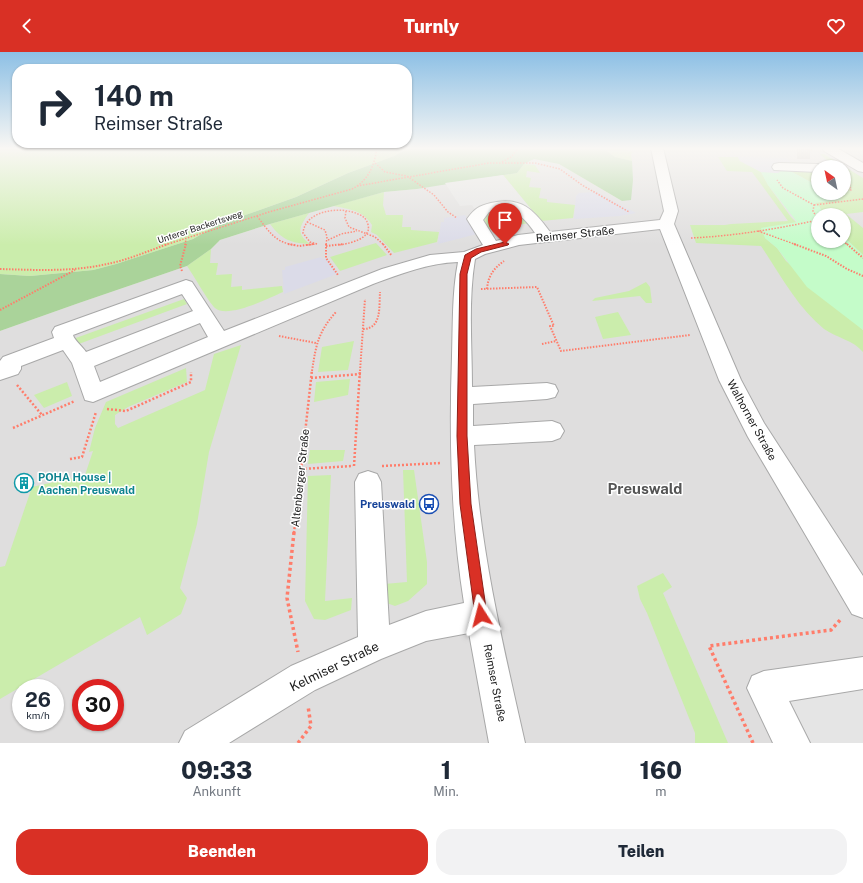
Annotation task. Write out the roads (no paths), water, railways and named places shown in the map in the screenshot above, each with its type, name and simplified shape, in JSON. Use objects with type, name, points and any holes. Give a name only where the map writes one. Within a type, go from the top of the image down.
[{"type":"street","points":[[664,180],[671,211],[666,224]]},
{"type":"street","points":[[492,247],[475,219],[483,209],[506,205],[522,210],[529,215],[546,237]]},
{"type":"street","name":"Reimser Straße","points":[[507,743],[481,615],[466,504],[462,396],[463,290],[467,257],[478,251],[518,240],[666,224]]},
{"type":"street","name":"Walhorner Straße","points":[[666,224],[730,380],[752,424],[814,527],[863,603]]},
{"type":"street","points":[[220,340],[186,286],[62,332],[65,342],[73,348],[82,362],[96,400],[189,353],[358,284],[403,268],[441,258],[452,256],[467,257]]},
{"type":"street","points":[[82,362],[204,314]]},
{"type":"street","points":[[5,370],[10,362],[65,342]]},
{"type":"street","points":[[462,396],[547,391]]},
{"type":"street","points":[[463,449],[552,431]]},
{"type":"street","points":[[369,471],[374,646]]},
{"type":"street","name":"Kelmiser Straße","points":[[197,743],[303,678],[374,646],[426,626],[481,615]]},
{"type":"street","points":[[792,743],[764,688],[863,673]]},
{"type":"place","name":"POHA House | Aachen Preuswald","points":[[24,483]]},
{"type":"place","name":"Preuswald","points":[[429,504]]},
{"type":"district","name":"Preuswald","points":[[645,489]]}]
